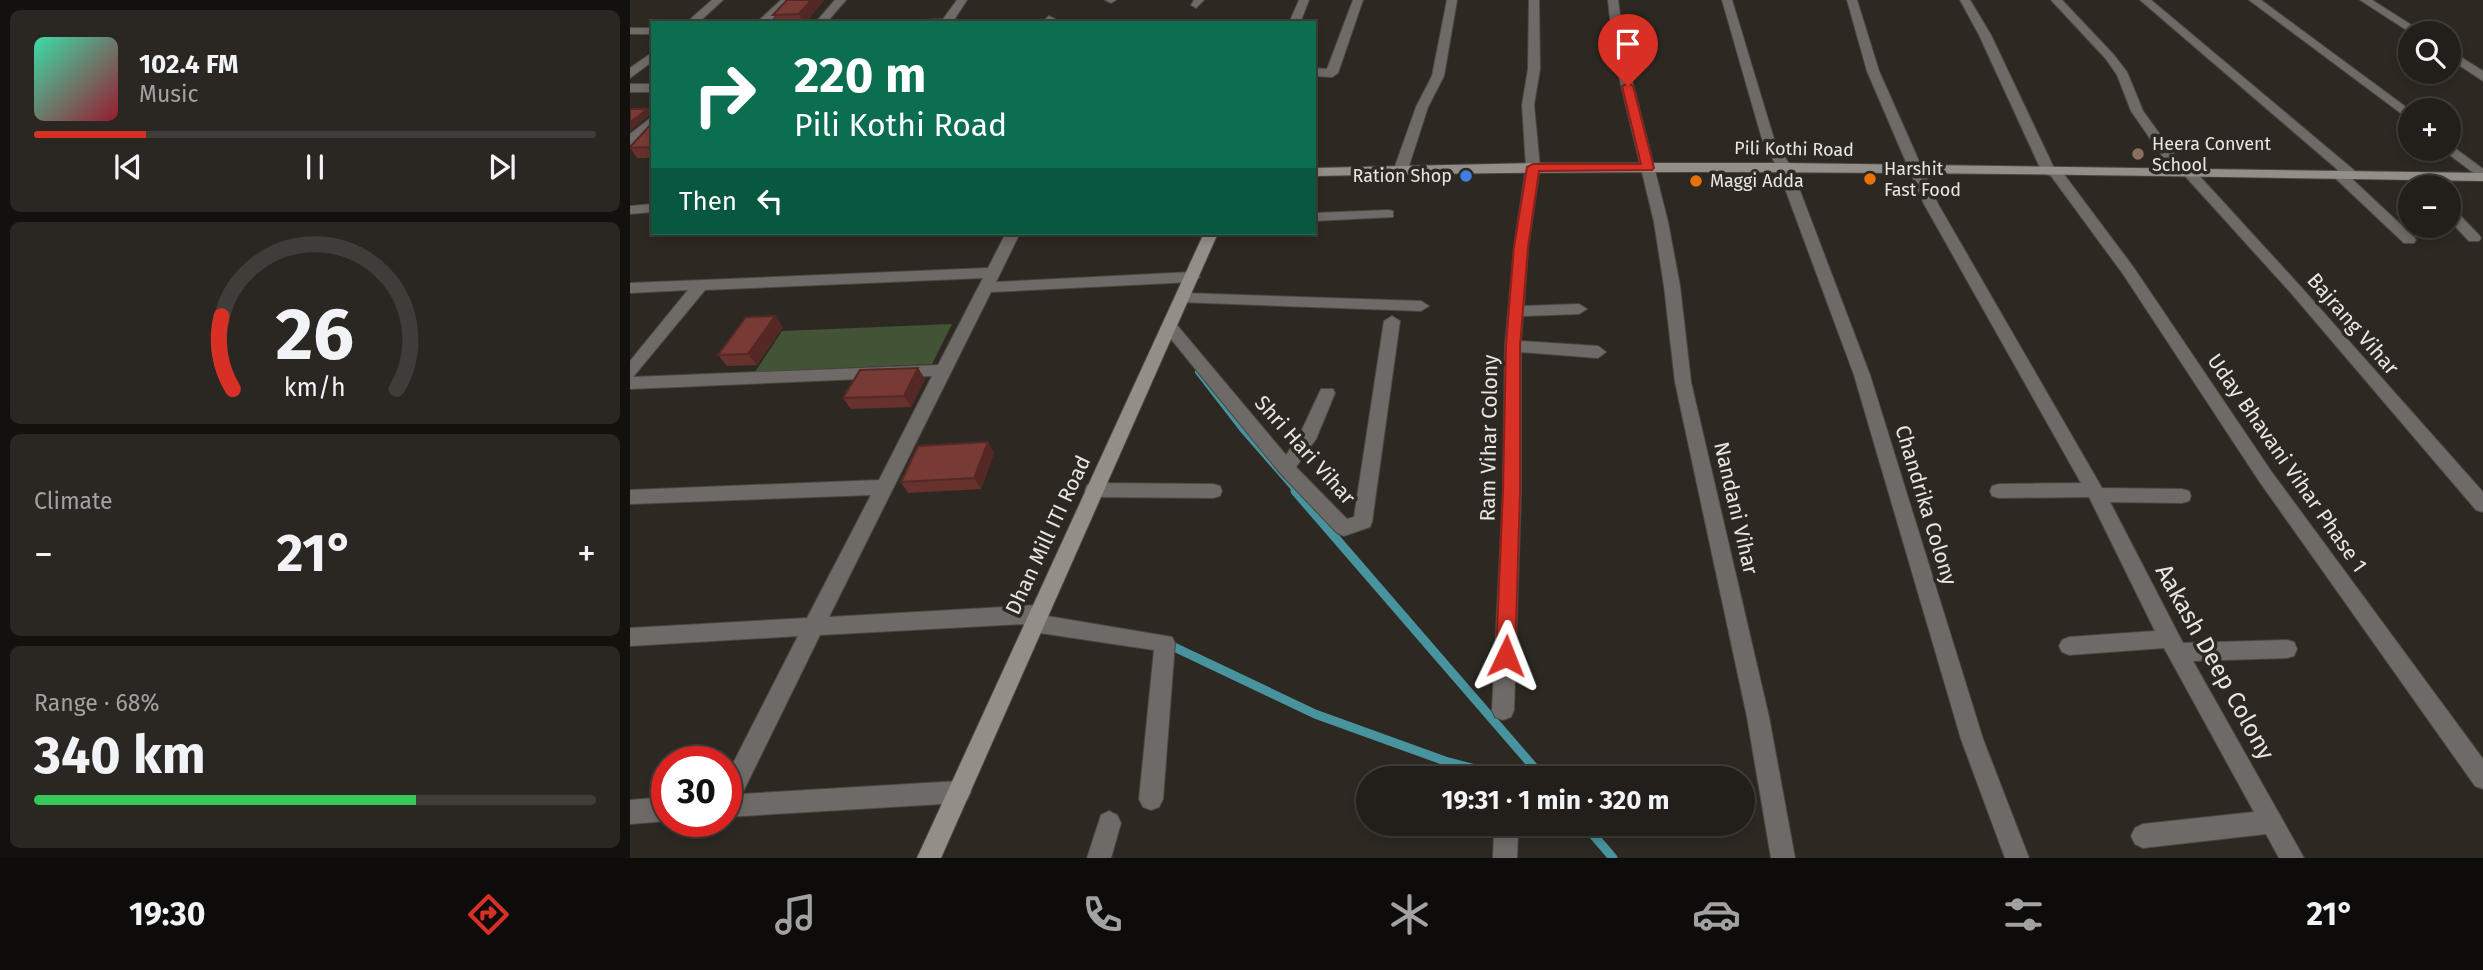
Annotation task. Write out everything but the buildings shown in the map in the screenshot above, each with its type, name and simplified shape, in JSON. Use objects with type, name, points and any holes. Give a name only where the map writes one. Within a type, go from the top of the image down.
[{"type":"street","points":[[693,21],[718,0]]},
{"type":"street","points":[[763,21],[787,0]]},
{"type":"street","points":[[822,21],[841,0]]},
{"type":"street","points":[[947,21],[962,0]]},
{"type":"street","points":[[1295,21],[1304,0]]},
{"type":"street","points":[[1316,72],[1332,73],[1358,0]]},
{"type":"street","points":[[1401,169],[1422,107],[1438,76],[1452,0]]},
{"type":"street","name":"Ram Vihar Colony","points":[[1503,710],[1512,492],[1513,346],[1533,167],[1528,105],[1534,69],[1534,0]]},
{"type":"street","name":"Nandani Vihar","points":[[1613,0],[1620,56],[1661,222],[1683,382],[1758,717],[1783,858]]},
{"type":"street","name":"Chandrika Colony","points":[[1727,0],[1769,139],[1784,167],[1866,387],[1972,739],[2017,858]]},
{"type":"street","name":"Aakash Deep Colony","points":[[1852,0],[1873,71],[1931,204],[2096,492],[2174,646],[2292,858]]},
{"type":"street","name":"Uday Bhavani Vihar Phase 1","points":[[1965,0],[1986,35],[2052,172],[2129,271],[2266,476],[2483,778]]},
{"type":"street","name":"Bajrang Vihar","points":[[2056,0],[2110,57],[2123,75],[2137,111],[2185,173],[2296,290],[2483,505]]},
{"type":"street","points":[[2145,0],[2344,174],[2409,240]]},
{"type":"street","points":[[2254,0],[2398,107]]},
{"type":"street","points":[[2365,0],[2399,21]]},
{"type":"street","points":[[630,31],[651,31]]},
{"type":"street","points":[[630,74],[651,57]]},
{"type":"street","points":[[2461,61],[2483,77]]},
{"type":"street","points":[[630,88],[651,88]]},
{"type":"street","points":[[630,141],[651,122]]},
{"type":"street","points":[[2461,158],[2483,176]]},
{"type":"street","name":"Pili Kothi Road","points":[[1316,172],[1533,167],[1784,167],[2398,176]]},
{"type":"street","name":"Pili Kothi Road","points":[[2461,176],[2483,176]]},
{"type":"street","points":[[630,210],[651,207]]},
{"type":"street","points":[[1316,217],[1388,214]]},
{"type":"street","points":[[2461,224],[2474,238]]},
{"type":"street","points":[[742,771],[811,629],[946,370],[1012,235]]},
{"type":"street","name":"Dhan Mill ITI Road","points":[[929,858],[1210,235]]},
{"type":"street","points":[[630,288],[1192,277]]},
{"type":"street","points":[[630,372],[701,285]]},
{"type":"street","points":[[1182,298],[1420,306]]},
{"type":"street","points":[[1515,311],[1579,309]]},
{"type":"street","name":"Shri Hari Vihar","points":[[1170,328],[1286,468],[1344,528],[1363,522],[1392,321]]},
{"type":"street","points":[[1513,346],[1598,352]]},
{"type":"street","points":[[630,383],[946,370]]},
{"type":"street","points":[[1286,468],[1307,439],[1327,393]]},
{"type":"street","points":[[630,497],[885,487]]},
{"type":"street","points":[[1094,490],[1213,491]]},
{"type":"street","points":[[1999,491],[2182,496]]},
{"type":"street","points":[[630,637],[1035,619],[1165,643],[1151,799]]},
{"type":"street","points":[[2069,646],[2287,649]]},
{"type":"street","points":[[742,803],[958,792]]},
{"type":"street","points":[[630,812],[651,810]]},
{"type":"street","points":[[2143,836],[2272,822]]},
{"type":"street","points":[[1100,858],[1109,823]]},
{"type":"street","points":[[1505,858],[1506,836]]},
{"type":"green space","points":[[952,324],[932,364],[755,372],[782,331]]},
{"type":"waterway","points":[[630,146],[642,135]]},
{"type":"waterway","points":[[1198,372],[1242,429],[1297,492]]},
{"type":"waterway","points":[[1295,491],[1533,766]]},
{"type":"waterway","points":[[1174,647],[1315,714],[1464,766]]},
{"type":"waterway","points":[[1594,836],[1613,858]]},
{"type":"place","name":"Heera Convent School","points":[[2138,154]]},
{"type":"place","name":"Ration Shop","points":[[1466,176]]},
{"type":"place","name":"Harshit Fast Food","points":[[1870,179]]},
{"type":"place","name":"Maggi Adda","points":[[1696,181]]},
{"type":"route","points":[[1506,656],[1512,492],[1513,346],[1521,247],[1533,167],[1648,168],[1628,86]]}]
